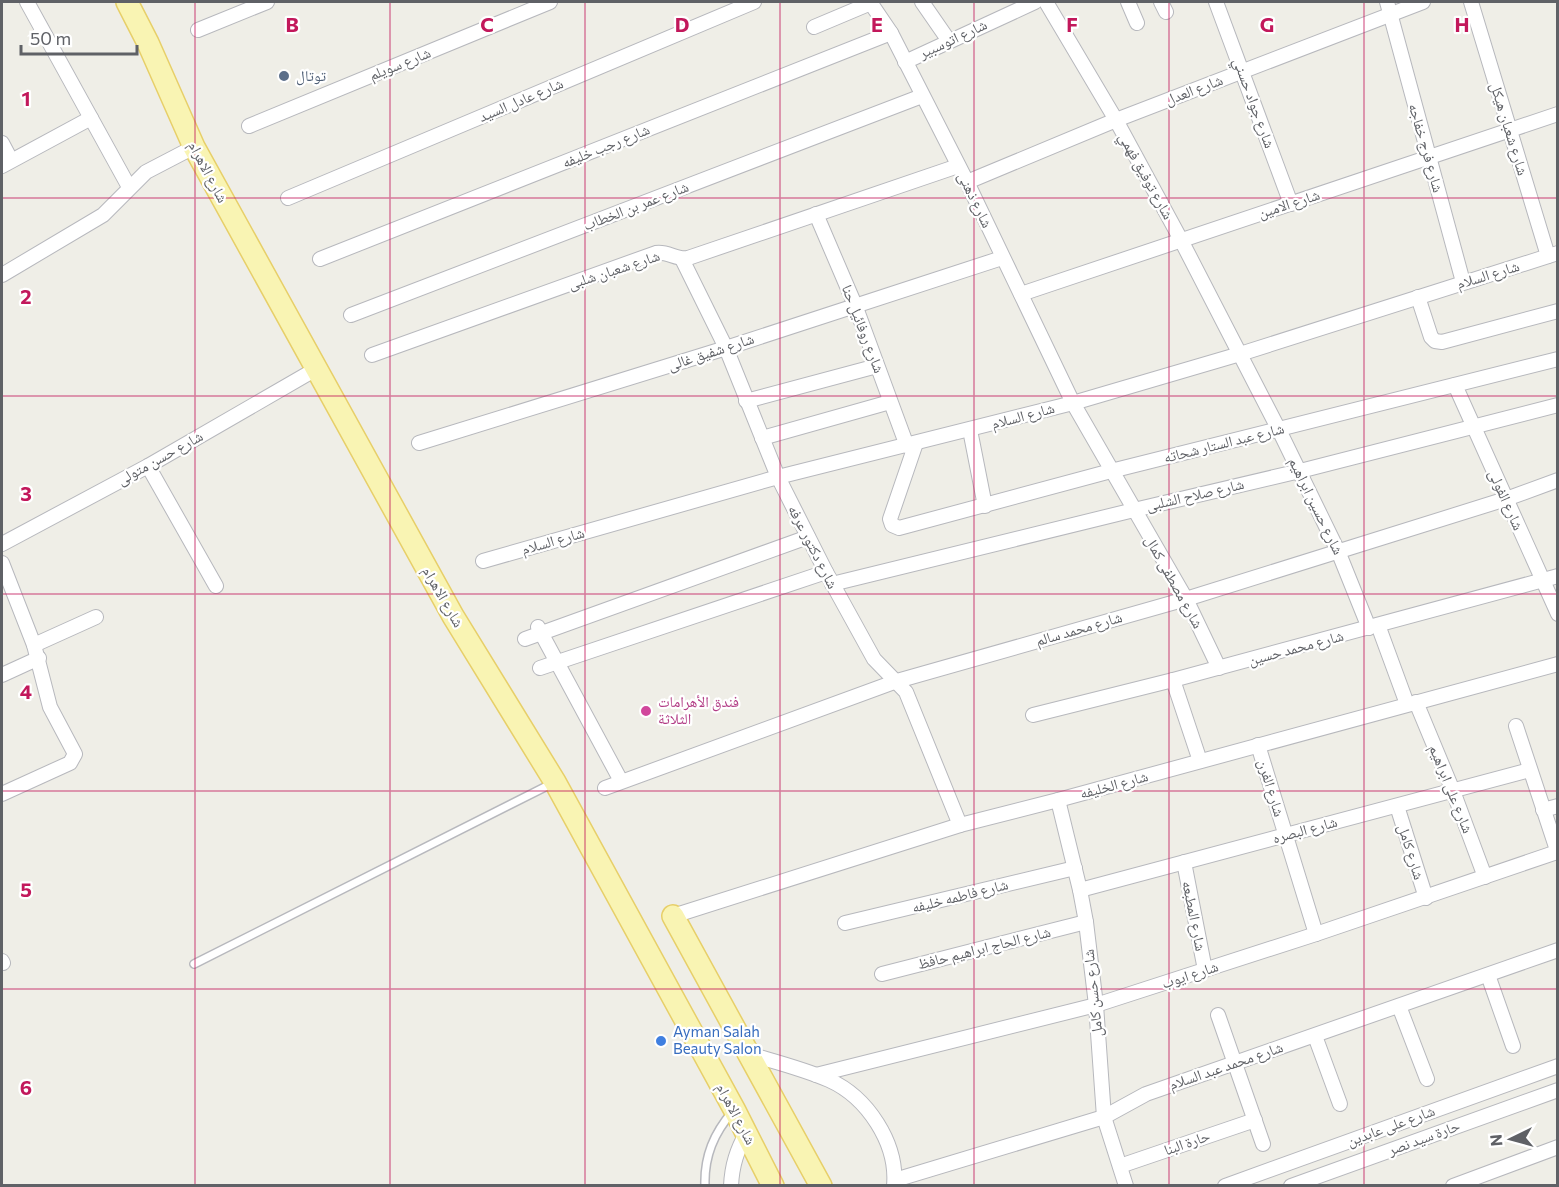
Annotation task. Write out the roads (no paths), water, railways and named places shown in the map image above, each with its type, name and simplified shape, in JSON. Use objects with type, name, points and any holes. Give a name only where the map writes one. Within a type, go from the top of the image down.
[{"type":"main road","name":"شارع الاهرام","points":[[127,2],[148,43],[194,147],[453,616],[555,782],[747,1132],[773,1185]]},
{"type":"main road","points":[[673,916],[821,1185]]},
{"type":"street","points":[[27,2],[129,187]]},
{"type":"street","points":[[198,30],[267,2]]},
{"type":"street","name":"شارع سويلم","points":[[249,126],[550,2]]},
{"type":"street","name":"شارع عادل السيد","points":[[288,198],[754,2]]},
{"type":"street","points":[[814,27],[870,2]]},
{"type":"street","name":"شارع ذهنى","points":[[870,2],[891,33],[967,182],[1073,403]]},
{"type":"street","points":[[922,2],[949,41]]},
{"type":"street","name":"شارع اتوسبير","points":[[905,62],[1035,2]]},
{"type":"street","name":"شارع توفيق فهمي","points":[[1046,2],[1116,120],[1182,240],[1240,354]]},
{"type":"street","points":[[1128,2],[1137,23]]},
{"type":"street","name":"شارع جواد حسني","points":[[1216,2],[1291,204]]},
{"type":"street","name":"شارع العدل","points":[[967,182],[1116,120],[1243,71],[1388,8],[1423,2]]},
{"type":"street","name":"شارع شعبان هيكل","points":[[1471,2],[1510,130],[1553,255]]},
{"type":"street","name":"شارع فرج خفاجه","points":[[1388,8],[1463,282]]},
{"type":"street","name":"شارع رجب خليفه","points":[[321,259],[891,33]]},
{"type":"street","name":"شارع عمر بن الخطاب","points":[[351,315],[922,96]]},
{"type":"street","name":"شارع الامين","points":[[1021,294],[1557,114]]},
{"type":"street","points":[[2,143],[6,163],[91,118]]},
{"type":"street","points":[[2,275],[104,215],[122,198],[129,187],[156,165],[194,147]]},
{"type":"street","name":"شارع شعبان شلبى","points":[[372,355],[656,253],[668,253],[682,259],[958,166]]},
{"type":"street","name":"شارع روفائيل حنا","points":[[816,214],[855,305],[890,402],[911,444]]},
{"type":"street","name":"شارع السلام","points":[[483,561],[778,477],[1073,403],[1240,354],[1553,255]]},
{"type":"street","name":"شارع شفيق غالى","points":[[419,442],[726,348],[1002,258]]},
{"type":"street","name":"شارع دكتور عرفه","points":[[682,259],[726,348],[778,477],[829,578],[874,659],[906,692],[960,825]]},
{"type":"street","points":[[1418,297],[1431,337],[1435,341],[1442,342],[1557,310]]},
{"type":"street","name":"شارع حسين ابراهيم","points":[[1240,354],[1280,430],[1411,703]]},
{"type":"street","name":"شارع عبد الستار شحاته","points":[[911,444],[890,519],[892,525],[899,528],[1111,471],[1557,359]]},
{"type":"street","points":[[746,401],[877,366]]},
{"type":"street","name":"شارع حسن متولى","points":[[2,544],[148,466],[316,369]]},
{"type":"street","name":"شارع الفولى","points":[[1455,386],[1557,614]]},
{"type":"street","points":[[762,438],[890,402]]},
{"type":"street","name":"شارع مصطفى كمال","points":[[1073,403],[1186,599],[1219,668]]},
{"type":"street","name":"شارع صلاح الشلبى","points":[[540,668],[829,578],[1300,471],[1557,405]]},
{"type":"street","points":[[970,430],[985,506]]},
{"type":"street","points":[[148,466],[216,586]]},
{"type":"street","name":"شارع محمد سالم","points":[[605,788],[897,681],[1186,599],[1506,499],[1557,480]]},
{"type":"street","points":[[525,639],[540,629],[808,537]]},
{"type":"street","points":[[2,563],[36,652],[50,707],[75,754],[70,763],[2,794]]},
{"type":"street","name":"شارع محمد حسين","points":[[1033,715],[1374,627],[1557,576]]},
{"type":"street","points":[[2,675],[96,617]]},
{"type":"street","points":[[540,629],[621,781]]},
{"type":"street","name":"شارع الخليفه","points":[[673,916],[960,825],[1557,664]]},
{"type":"street","points":[[1173,680],[1200,761]]},
{"type":"street","name":"شارع على ابراهيم","points":[[1411,703],[1454,791],[1485,877]]},
{"type":"street","points":[[1516,726],[1557,853]]},
{"type":"street","name":"شارع الفرن","points":[[1258,745],[1316,934]]},
{"type":"street","name":"شارع البصره","points":[[1080,890],[1530,770]]},
{"type":"street","name":"شارع حسن كامل","points":[[1058,800],[1086,922],[1096,1005],[1104,1117],[1126,1185]]},
{"type":"street","name":"شارع كامل","points":[[1397,806],[1426,898]]},
{"type":"street","points":[[1543,810],[1557,806]]},
{"type":"street","name":"شارع ايوب","points":[[816,1076],[1096,1005],[1557,853]]},
{"type":"street","name":"شارع المطبعه","points":[[1184,862],[1204,970]]},
{"type":"street","name":"شارع فاطمه خليفه","points":[[845,923],[1075,868]]},
{"type":"street","name":"شارع الحاج ابراهيم حافظ","points":[[882,974],[1086,922]]},
{"type":"street","name":"شارع محمد عبد السلام","points":[[894,1183],[1104,1117],[1146,1094],[1557,950]]},
{"type":"street","points":[[1488,975],[1513,1046]]},
{"type":"street","points":[[1399,1006],[1427,1079]]},
{"type":"street","points":[[1218,1015],[1263,1144]]},
{"type":"street","points":[[1315,1036],[1340,1104]]},
{"type":"street","points":[[749,1054],[830,1080],[859,1101],[874,1118],[885,1137],[892,1158],[894,1183]]},
{"type":"street","name":"شارع على عابدين","points":[[1225,1185],[1557,1066]]},
{"type":"street","name":"حارة سيد نصر","points":[[1291,1185],[1557,1090]]},
{"type":"street","name":"حارة البنا","points":[[1120,1166],[1255,1120]]},
{"type":"street","points":[[731,1185],[737,1150],[747,1132]]},
{"type":"street","points":[[1453,1185],[1557,1147]]},
{"type":"lane","points":[[194,964],[555,782]]},
{"type":"lane","points":[[705,1185],[706,1163],[711,1143],[721,1125],[734,1109]]},
{"type":"place","name":"توتال","points":[[284,76]]},
{"type":"place","name":"فندق الأهرامات الثلاثة","points":[[646,711]]},
{"type":"place","name":"Ayman Salah Beauty Salon","points":[[661,1041]]}]
